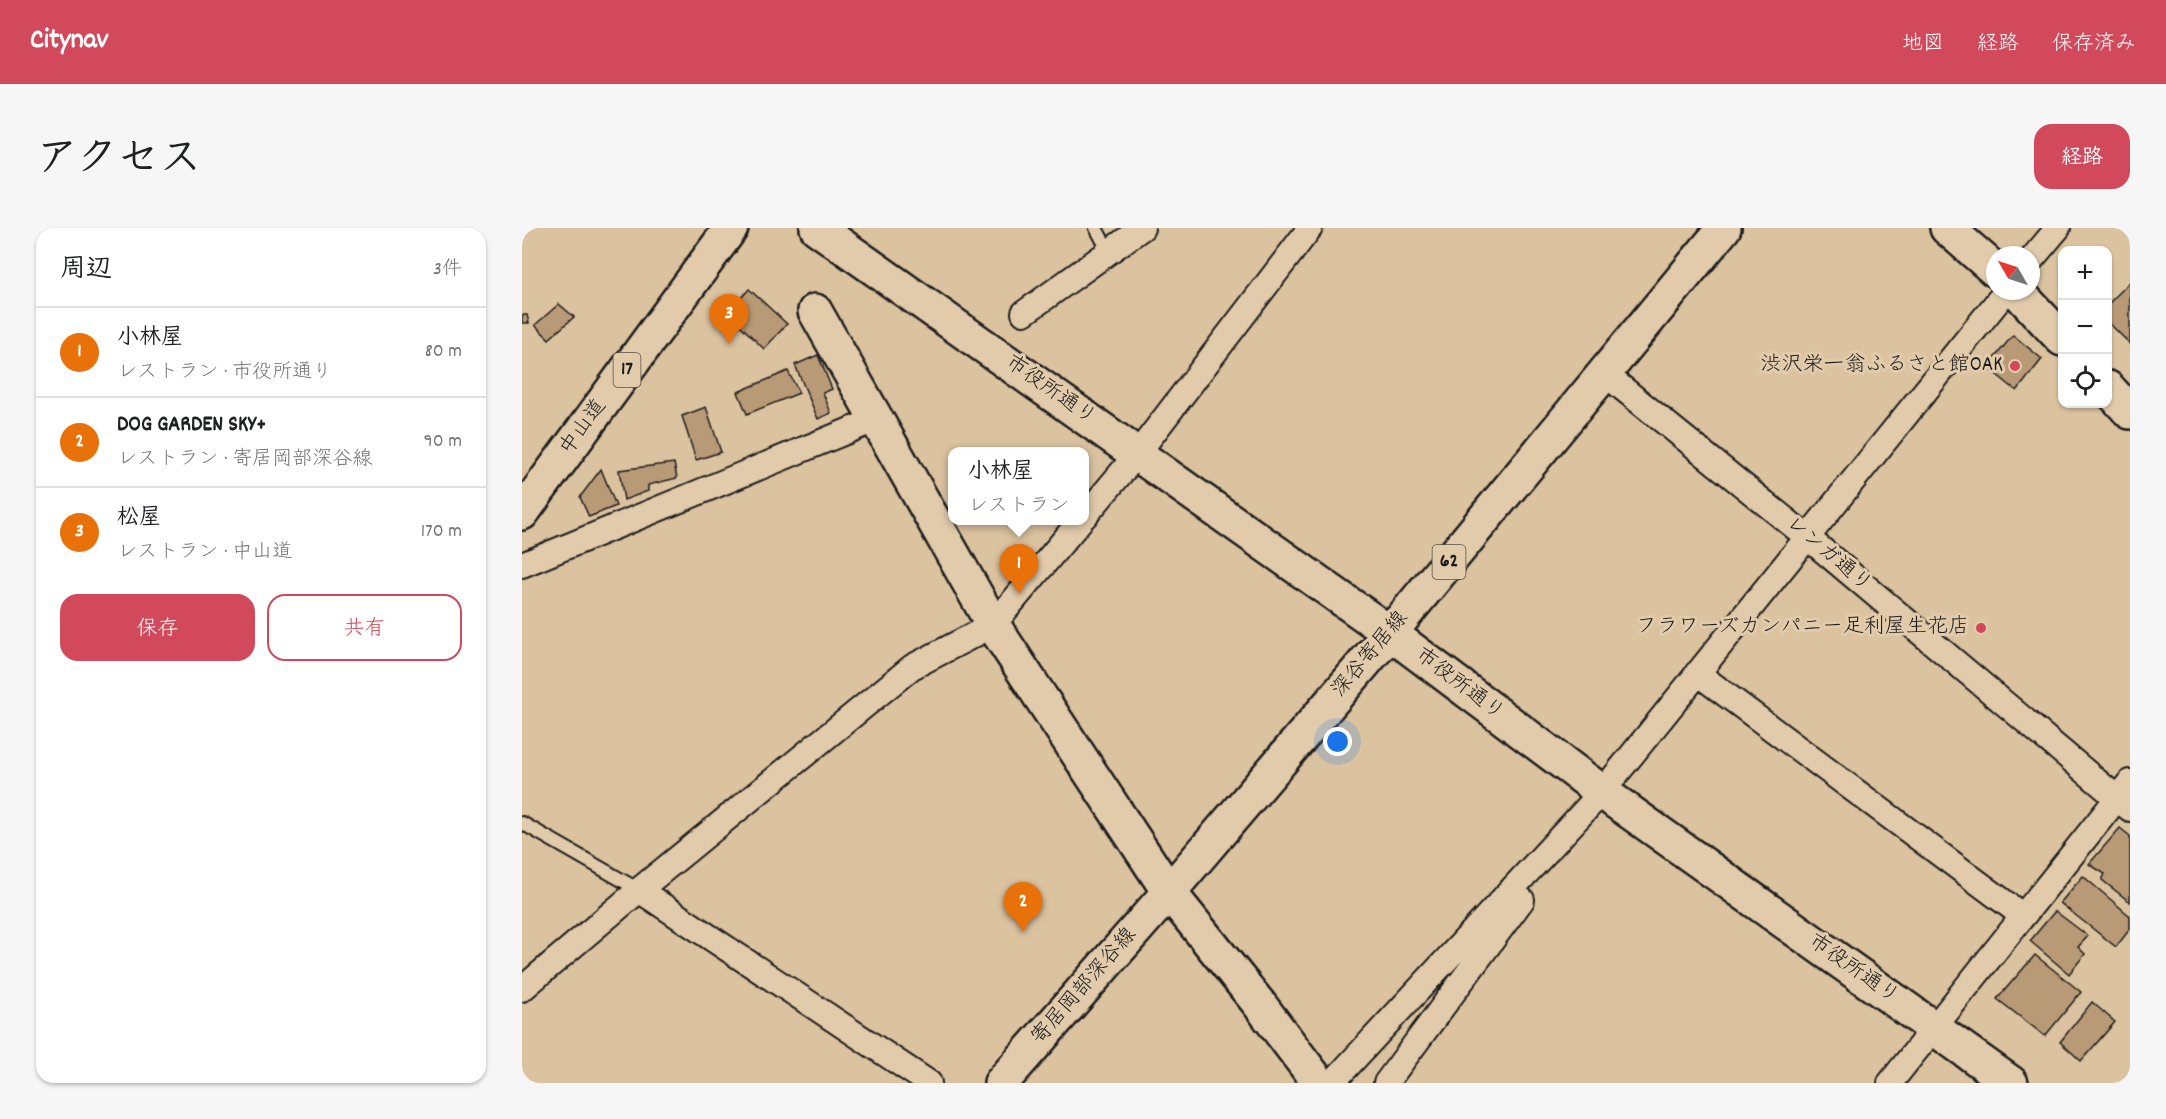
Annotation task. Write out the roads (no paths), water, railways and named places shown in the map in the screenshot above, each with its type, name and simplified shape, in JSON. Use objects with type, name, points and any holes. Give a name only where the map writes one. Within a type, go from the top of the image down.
[{"type":"main road","name":"中山道","points":[[522,513],[731,228]]},
{"type":"main road","name":"市役所通り","points":[[817,228],[1390,633],[1602,792],[2011,1083]]},
{"type":"main road","name":"深谷寄居線","points":[[1169,892],[1390,633],[1724,228]]},
{"type":"main road","points":[[1947,228],[1986,262]]},
{"type":"main road","points":[[2025,300],[2058,335]]},
{"type":"main road","points":[[815,311],[993,625],[1169,892],[1319,1083]]},
{"type":"main road","points":[[2112,392],[2130,412]]},
{"type":"main road","name":"寄居岡部深谷線","points":[[1001,1083],[1169,892]]},
{"type":"street","points":[[1024,313],[1142,228]]},
{"type":"street","points":[[1089,511],[1138,453],[1310,228]]},
{"type":"street","points":[[2040,249],[2058,228]]},
{"type":"street","points":[[1386,1083],[1602,792],[1999,300]]},
{"type":"street","name":"レンガ通り","points":[[1605,374],[2126,796]]},
{"type":"street","points":[[522,565],[877,419]]},
{"type":"street","points":[[522,989],[639,890],[912,667],[993,625],[1077,525]]},
{"type":"street","points":[[1697,673],[2023,916]]},
{"type":"street","points":[[1332,1083],[1602,792]]},
{"type":"street","points":[[1890,1083],[2023,916],[2126,796]]},
{"type":"street","points":[[639,890],[929,1083]]},
{"type":"lane","points":[[1096,228],[1109,252]]},
{"type":"lane","points":[[522,823],[639,890]]},
{"type":"place","name":"松屋","points":[[729,344]]},
{"type":"place","name":"渋沢栄一翁ふるさと館OAK","points":[[2015,366]]},
{"type":"place","name":"小林屋","points":[[1019,594]]},
{"type":"place","name":"フラワーズカンパニー足利屋生花店","points":[[1981,628]]},
{"type":"place","name":"DOG GARDEN SKY+","points":[[1023,932]]}]
